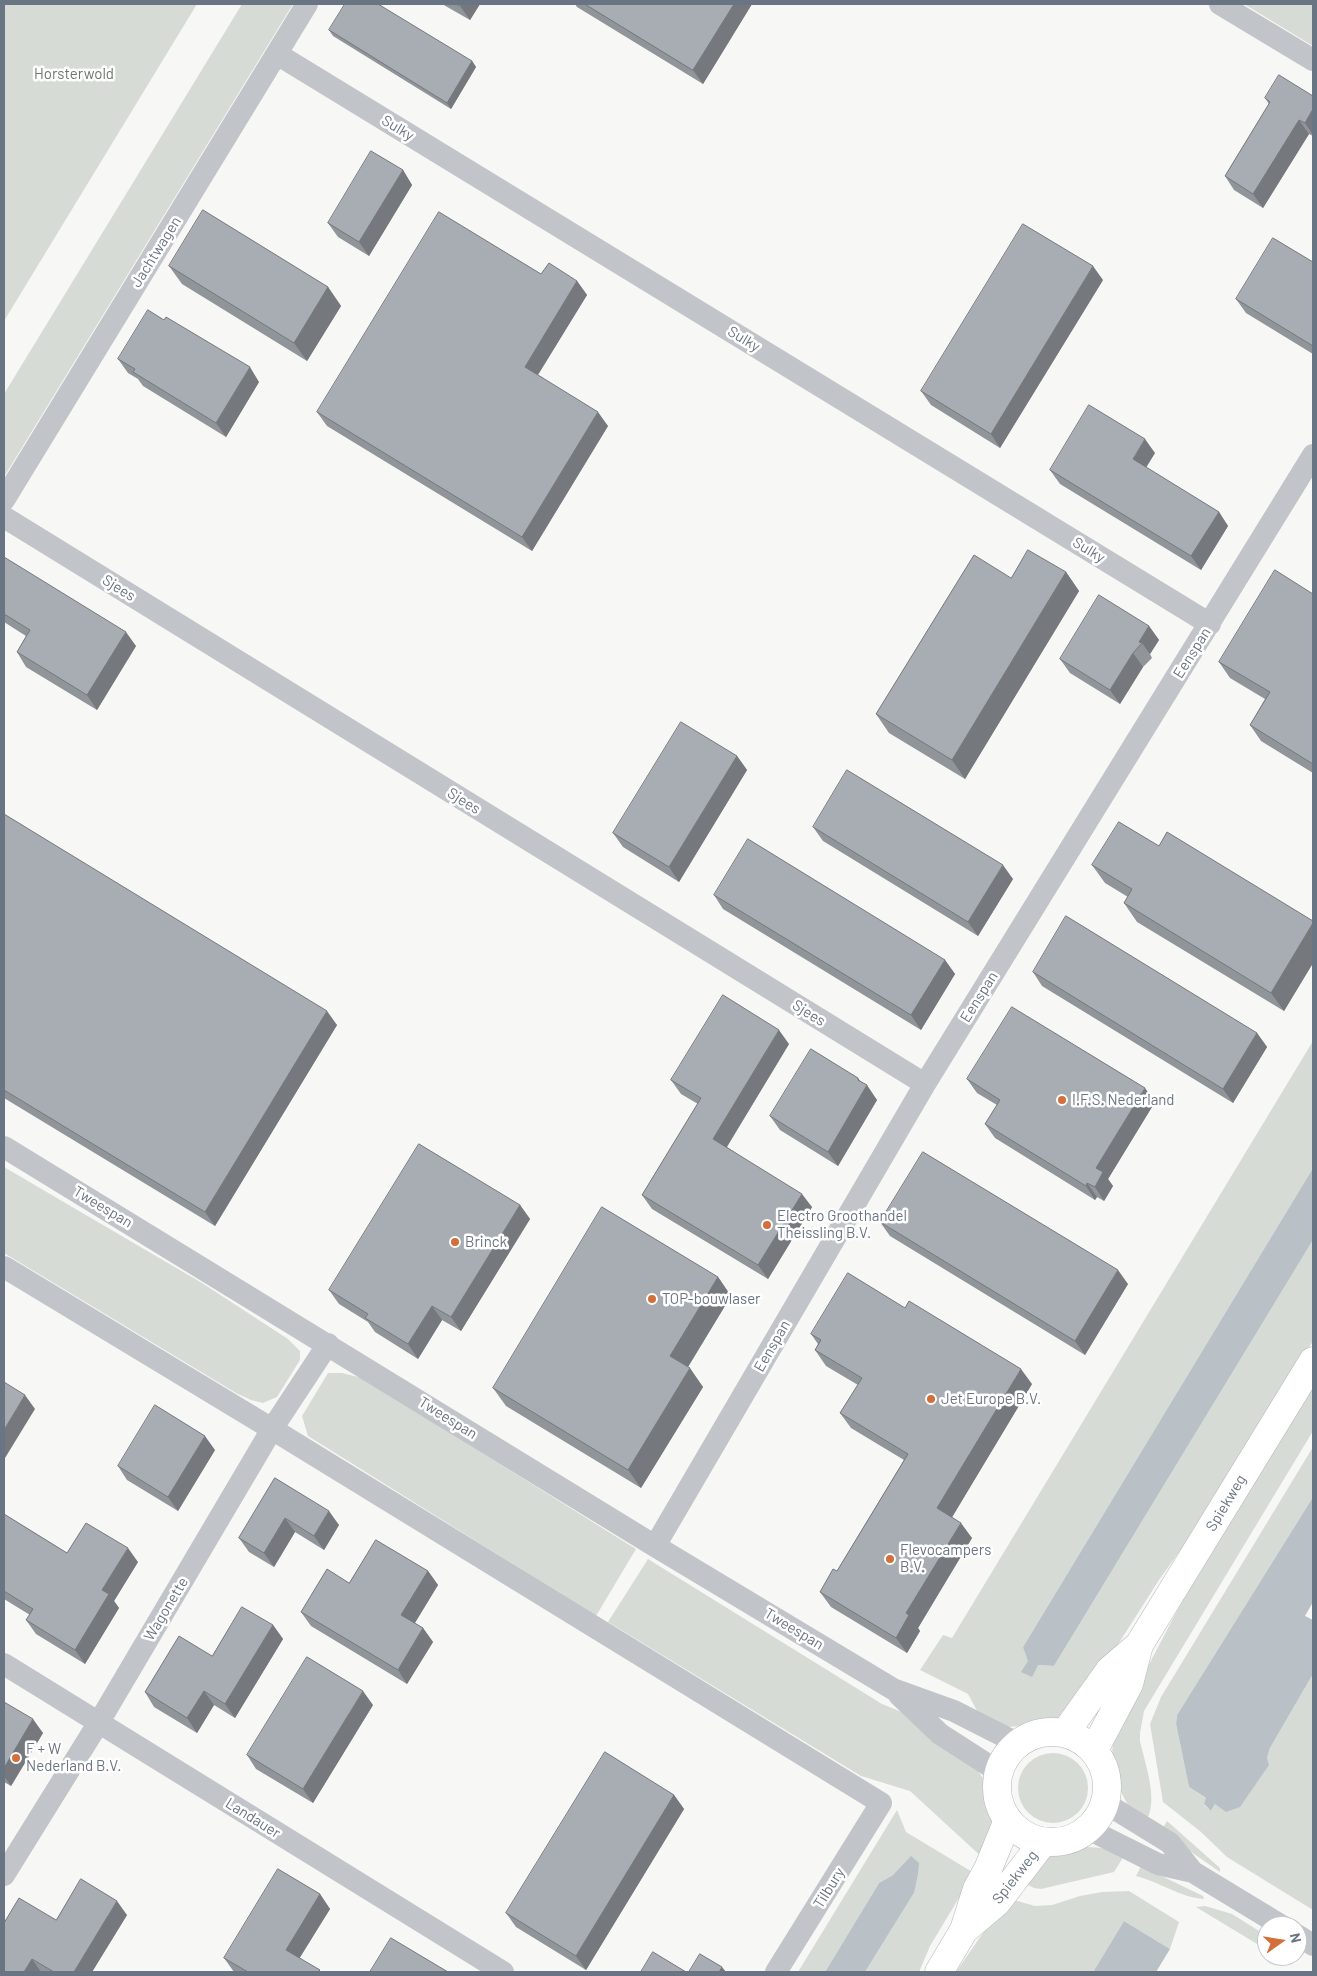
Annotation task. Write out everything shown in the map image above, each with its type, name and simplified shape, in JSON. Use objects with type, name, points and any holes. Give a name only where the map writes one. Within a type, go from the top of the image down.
[{"type":"main road","name":"Spiekweg","points":[[1094,1750],[1128,1684],[1139,1645],[1313,1361]]},
{"type":"main road","name":"Spiekweg","points":[[1066,1733],[1110,1670],[1139,1645]]},
{"type":"main road","points":[[1049,1732],[1066,1733],[1081,1740],[1094,1750],[1103,1766],[1107,1784],[1105,1802],[1098,1817],[1088,1829],[1074,1838],[1059,1842],[1043,1842],[1023,1834],[1008,1820],[1000,1805],[997,1788],[999,1772],[1006,1756],[1017,1744],[1032,1735],[1049,1732]]},
{"type":"main road","name":"Spiekweg","points":[[939,1972],[964,1930],[977,1889],[988,1869],[1008,1820]]},
{"type":"main road","name":"Spiekweg","points":[[964,1930],[997,1902],[1043,1842]]},
{"type":"street","name":"Jachtwagen","points":[[4,500],[308,4]]},
{"type":"street","points":[[1220,4],[1313,60]]},
{"type":"street","name":"Sulky","points":[[277,54],[1210,624]]},
{"type":"street","name":"Eenspan","points":[[655,1546],[925,1084],[1313,455]]},
{"type":"street","name":"Sjees","points":[[4,517],[925,1084]]},
{"type":"street","name":"Tweespan","points":[[4,1147],[655,1546],[893,1689],[954,1711],[1017,1744]]},
{"type":"street","points":[[4,1268],[272,1429]]},
{"type":"street","name":"Wagonette","points":[[4,1875],[99,1722],[272,1429],[328,1344]]},
{"type":"street","name":"Tilbury","points":[[272,1429],[881,1803],[776,1972]]},
{"type":"street","name":"Landauer","points":[[4,1664],[503,1972]]},
{"type":"street","name":"Tweespan","points":[[893,1689],[940,1734],[999,1772]]},
{"type":"street","points":[[1105,1802],[1170,1843],[1192,1872]]},
{"type":"street","points":[[1088,1829],[1158,1864],[1192,1872],[1265,1916]]},
{"type":"green space","name":"Horsterwold","points":[[4,4],[197,4],[4,321]]},
{"type":"green space","points":[[242,4],[293,4],[4,477],[4,394]]},
{"type":"green space","points":[[1244,4],[1313,4],[1313,46]]},
{"type":"green space","points":[[1313,1041],[1313,1168],[1023,1647],[1038,1665],[1054,1666],[1313,1240],[1313,1341],[1216,1500],[1159,1580],[1082,1701],[1062,1718],[1036,1726],[1002,1727],[982,1720],[968,1694],[920,1670],[943,1635],[952,1638]]},
{"type":"green space","points":[[4,1167],[202,1283],[288,1339],[300,1351],[300,1360],[277,1397],[263,1403],[236,1393],[4,1253]]},
{"type":"green space","points":[[328,1373],[342,1373],[362,1378],[636,1549],[596,1616],[308,1436],[302,1416]]},
{"type":"green space","points":[[1313,1385],[1313,1431],[1144,1711],[1140,1741],[1148,1771],[1151,1793],[1150,1813],[1146,1821],[1130,1809],[1120,1790],[1112,1755],[1114,1731],[1219,1531]]},
{"type":"green space","points":[[1313,1447],[1313,1497],[1177,1715],[1176,1724],[1189,1787],[1207,1799],[1204,1805],[1211,1811],[1215,1804],[1267,1758],[1270,1748],[1313,1674],[1313,1910],[1227,1857],[1201,1832],[1163,1802],[1150,1724],[1161,1697]]},
{"type":"green space","points":[[648,1559],[882,1704],[946,1730],[974,1765],[983,1778],[987,1789],[993,1824],[984,1859],[910,1791],[861,1776],[608,1622]]},
{"type":"green space","points":[[1046,1753],[1060,1753],[1073,1759],[1082,1768],[1088,1781],[1086,1801],[1078,1813],[1060,1823],[1046,1823],[1033,1817],[1024,1808],[1018,1795],[1018,1781],[1024,1768],[1033,1759]]},
{"type":"green space","points":[[897,1810],[906,1832],[974,1873],[930,1946],[919,1972],[865,1972],[914,1893],[912,1857],[893,1875],[879,1883],[825,1972],[798,1972]]},
{"type":"green space","points":[[1167,1821],[1220,1868],[1220,1872],[1161,1831]]},
{"type":"green space","points":[[1080,1847],[1108,1849],[1124,1856],[1114,1872],[1041,1889],[1034,1888],[1020,1881],[1049,1854]]},
{"type":"green space","points":[[1141,1866],[1203,1896],[1204,1899],[1186,1895],[1136,1876]]},
{"type":"green space","points":[[1129,1891],[1179,1922],[1170,1949],[1124,1921],[1093,1972],[956,1972],[1007,1898],[1035,1906],[1052,1905],[1080,1896],[1102,1892]]},
{"type":"green space","points":[[1205,1906],[1232,1914],[1257,1930],[1257,1944],[1196,1907]]},
{"type":"shaded area","points":[[1313,1168],[1313,1240],[1054,1666],[1038,1665],[1032,1677],[1021,1672],[1028,1661],[1023,1647]]},
{"type":"shaded area","points":[[1313,1497],[1313,1602],[1305,1616],[1313,1620],[1313,1674],[1270,1748],[1267,1758],[1269,1765],[1240,1807],[1226,1812],[1215,1804],[1211,1811],[1204,1804],[1206,1798],[1189,1787],[1176,1724],[1177,1715]]},
{"type":"shaded area","points":[[911,1856],[919,1863],[914,1893],[865,1972],[825,1972],[879,1883],[893,1875]]},
{"type":"shaded area","points":[[1124,1921],[1170,1949],[1156,1972],[1093,1972]]},
{"type":"building","points":[[345,4],[378,4],[472,61],[447,103],[329,30]]},
{"type":"building","points":[[585,4],[734,4],[693,70]]},
{"type":"building","points":[[1279,75],[1313,96],[1313,109],[1305,123],[1299,120],[1253,194],[1225,176],[1270,102],[1265,98]]},
{"type":"building","points":[[371,151],[403,170],[359,242],[328,223]]},
{"type":"building","points":[[203,210],[328,287],[294,343],[169,266]]},
{"type":"building","points":[[439,212],[541,274],[549,263],[577,281],[525,367],[598,412],[522,537],[317,412]]},
{"type":"building","points":[[1023,224],[1093,266],[991,434],[921,391]]},
{"type":"building","points":[[1273,238],[1313,262],[1313,346],[1236,299]]},
{"type":"building","points":[[148,310],[164,320],[166,317],[250,367],[216,423],[133,372],[135,369],[118,359]]},
{"type":"building","points":[[1089,405],[1145,439],[1133,459],[1219,512],[1191,556],[1050,470]]},
{"type":"building","points":[[1028,550],[1066,572],[952,760],[876,714],[974,555],[1011,578]]},
{"type":"building","points":[[4,557],[126,632],[87,695],[17,652],[30,630],[4,614]]},
{"type":"building","points":[[1275,570],[1313,594],[1313,764],[1250,725],[1270,692],[1219,662]]},
{"type":"building","points":[[1099,595],[1149,626],[1139,642],[1142,643],[1133,653],[1110,690],[1060,659]]},
{"type":"building","points":[[681,722],[737,756],[669,867],[613,833]]},
{"type":"building","points":[[847,770],[1003,865],[968,922],[813,827]]},
{"type":"building","points":[[4,814],[327,1011],[205,1212],[4,1090]]},
{"type":"building","points":[[1119,822],[1159,846],[1167,832],[1313,921],[1271,993],[1124,903],[1132,889],[1092,865]]},
{"type":"building","points":[[748,839],[945,960],[911,1015],[714,895]]},
{"type":"building","points":[[1066,916],[1257,1033],[1223,1089],[1033,972]]},
{"type":"building","points":[[723,995],[779,1030],[713,1139],[802,1194],[758,1265],[642,1195],[701,1098],[671,1080]]},
{"type":"building","points":[[1012,1007],[1145,1088],[1096,1168],[1103,1172],[1095,1187],[1087,1183],[1086,1186],[985,1124],[1000,1100],[967,1079]]},
{"type":"building","points":[[811,1049],[867,1085],[828,1152],[770,1116]]},
{"type":"building","points":[[419,1144],[520,1205],[451,1317],[432,1306],[408,1344],[365,1318],[368,1314],[329,1290]]},
{"type":"building","points":[[923,1152],[1118,1270],[1075,1341],[880,1222]]},
{"type":"building","points":[[602,1207],[718,1277],[670,1356],[690,1368],[628,1470],[493,1388]]},
{"type":"building","points":[[848,1273],[905,1308],[909,1301],[1021,1369],[937,1508],[961,1523],[906,1613],[909,1615],[896,1638],[820,1592],[833,1569],[837,1571],[908,1454],[840,1413],[862,1378],[815,1350],[821,1340],[811,1334]]},
{"type":"building","points":[[4,1382],[25,1395],[4,1430]]},
{"type":"building","points":[[155,1405],[205,1436],[168,1497],[118,1466]]},
{"type":"building","points":[[275,1478],[329,1511],[314,1536],[285,1518],[264,1553],[239,1538]]},
{"type":"building","points":[[4,1514],[67,1553],[86,1523],[128,1548],[102,1590],[109,1594],[75,1650],[26,1620],[33,1609],[4,1591]]},
{"type":"building","points":[[376,1540],[428,1571],[401,1615],[423,1628],[398,1670],[301,1612],[327,1569],[349,1583]]},
{"type":"building","points":[[242,1607],[273,1625],[225,1704],[204,1691],[187,1718],[145,1692],[179,1636],[212,1656]]},
{"type":"building","points":[[307,1657],[363,1691],[303,1789],[247,1755]]},
{"type":"building","points":[[4,1702],[33,1719],[4,1768]]},
{"type":"building","points":[[605,1752],[674,1795],[576,1956],[506,1913]]},
{"type":"building","points":[[278,1869],[320,1894],[286,1950],[320,1970],[318,1972],[248,1972],[224,1958]]},
{"type":"building","points":[[81,1879],[117,1901],[74,1972],[54,1972],[32,1959],[24,1972],[4,1972],[4,1923],[19,1898],[56,1920]]},
{"type":"building","points":[[391,1938],[448,1972],[370,1972]]},
{"type":"building","points":[[653,1952],[686,1972],[641,1972]]},
{"type":"building","points":[[700,1954],[722,1967],[719,1972],[689,1972]]},
{"type":"place","name":"I.F.S. Nederland","points":[[1062,1100]]},
{"type":"place","name":"Electro Groothandel Theissling B.V.","points":[[767,1225]]},
{"type":"place","name":"Brinck","points":[[455,1242]]},
{"type":"place","name":"TOP-bouwlaser","points":[[652,1299]]},
{"type":"place","name":"Jet Europe B.V.","points":[[931,1399]]},
{"type":"place","name":"Flevocampers B.V.","points":[[890,1559]]},
{"type":"place","name":"F + W Nederland B.V.","points":[[16,1758]]}]
